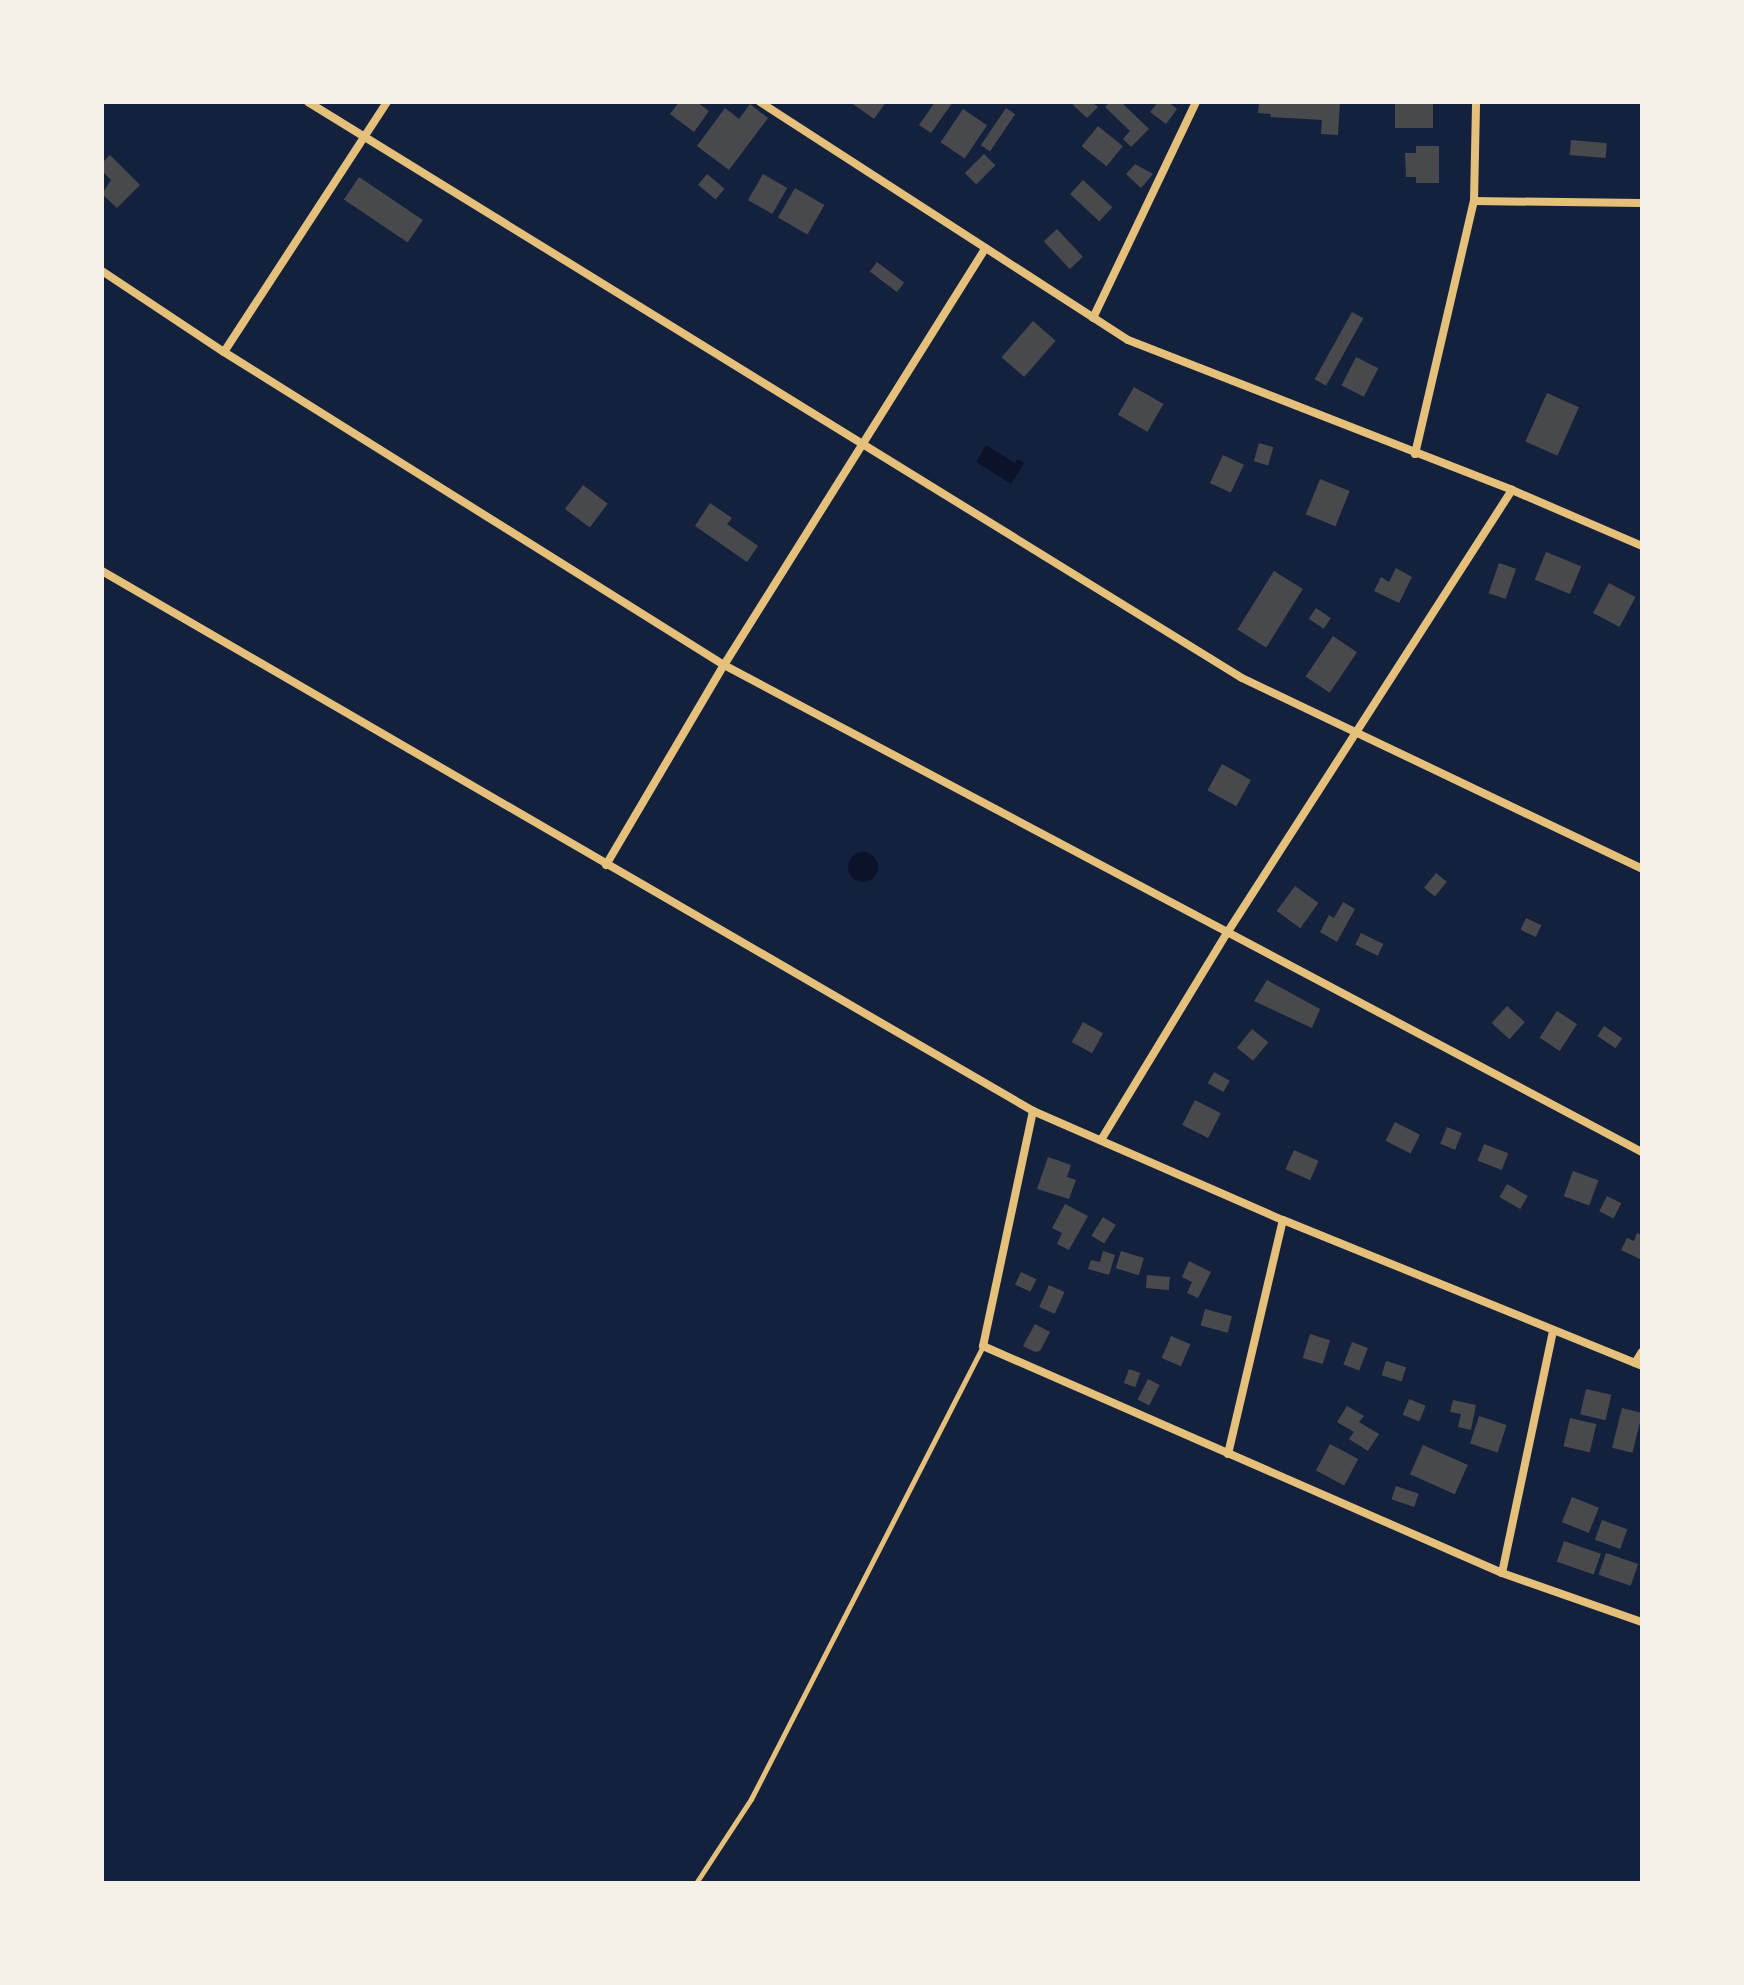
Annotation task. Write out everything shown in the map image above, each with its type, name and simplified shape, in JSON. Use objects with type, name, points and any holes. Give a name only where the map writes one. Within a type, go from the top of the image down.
[{"type":"street","points":[[308,102],[1242,678],[1642,869]]},
{"type":"street","points":[[224,352],[387,102]]},
{"type":"street","points":[[760,102],[1128,340],[1512,490],[1642,546]]},
{"type":"street","points":[[1093,318],[1196,102]]},
{"type":"street","points":[[1415,454],[1474,201],[1476,102]]},
{"type":"street","points":[[1474,201],[1642,203]]},
{"type":"street","points":[[606,865],[724,665],[986,248]]},
{"type":"street","points":[[102,271],[224,352],[724,665],[1642,1152]]},
{"type":"street","points":[[1101,1140],[1227,933],[1512,490]]},
{"type":"street","points":[[102,571],[1033,1111],[1283,1220],[1638,1365],[1642,1352]]},
{"type":"street","points":[[1033,1111],[983,1346],[1502,1573],[1642,1622]]},
{"type":"street","points":[[1228,1454],[1283,1220]]},
{"type":"street","points":[[1502,1573],[1553,1331]]},
{"type":"lane","points":[[696,1883],[751,1799],[983,1346]]},
{"type":"water","points":[[986,445],[1015,463],[1018,459],[1024,463],[1011,484],[976,462]]},
{"type":"water","points":[[863,852],[869,853],[877,861],[877,873],[869,881],[863,882],[857,881],[849,873],[848,867],[849,861],[857,853]]},
{"type":"building","points":[[679,102],[697,102],[709,111],[694,132],[670,114]]},
{"type":"building","points":[[850,102],[886,102],[874,119]]},
{"type":"building","points":[[935,102],[953,102],[931,133],[919,125]]},
{"type":"building","points":[[1075,102],[1092,102],[1098,107],[1087,118],[1073,105]]},
{"type":"building","points":[[1110,102],[1121,102],[1149,129],[1131,147],[1123,139],[1130,131],[1105,107]]},
{"type":"building","points":[[1158,102],[1168,102],[1177,109],[1166,124],[1150,112]]},
{"type":"building","points":[[1259,102],[1340,102],[1338,135],[1321,134],[1322,120],[1270,117],[1271,114],[1258,113]]},
{"type":"building","points":[[1395,102],[1433,102],[1433,128],[1395,128]]},
{"type":"building","points":[[750,104],[768,118],[729,170],[697,146],[725,108],[739,119]]},
{"type":"building","points":[[1006,108],[1015,114],[990,151],[981,145]]},
{"type":"building","points":[[963,109],[987,125],[965,158],[941,142]]},
{"type":"building","points":[[1098,126],[1123,146],[1107,166],[1082,146]]},
{"type":"building","points":[[1571,140],[1607,143],[1606,158],[1570,155]]},
{"type":"building","points":[[1416,146],[1439,146],[1439,183],[1416,183],[1416,177],[1406,177],[1405,153],[1416,153]]},
{"type":"building","points":[[984,154],[995,165],[976,184],[965,173]]},
{"type":"building","points":[[110,155],[140,185],[117,208],[102,194],[111,180],[102,171],[102,163]]},
{"type":"building","points":[[1135,164],[1153,174],[1141,188],[1126,174]]},
{"type":"building","points":[[707,174],[725,189],[716,200],[698,185]]},
{"type":"building","points":[[763,174],[787,188],[772,214],[748,200]]},
{"type":"building","points":[[359,177],[423,220],[408,242],[344,199]]},
{"type":"building","points":[[1083,180],[1112,207],[1099,221],[1070,194]]},
{"type":"building","points":[[795,188],[824,205],[807,234],[778,217]]},
{"type":"building","points":[[1057,229],[1083,257],[1070,269],[1044,241]]},
{"type":"building","points":[[877,262],[904,282],[897,292],[870,272]]},
{"type":"building","points":[[1352,312],[1363,318],[1326,386],[1315,379]]},
{"type":"building","points":[[1033,321],[1056,341],[1024,377],[1002,357]]},
{"type":"building","points":[[1356,357],[1378,368],[1364,397],[1341,386]]},
{"type":"building","points":[[1134,387],[1163,404],[1147,432],[1118,415]]},
{"type":"building","points":[[1547,393],[1579,407],[1557,456],[1525,441]]},
{"type":"building","points":[[1259,443],[1273,447],[1268,465],[1254,461]]},
{"type":"building","points":[[1223,455],[1244,465],[1231,493],[1210,483]]},
{"type":"building","points":[[1320,479],[1350,491],[1335,526],[1306,514]]},
{"type":"building","points":[[583,485],[608,504],[590,528],[565,509]]},
{"type":"building","points":[[710,503],[732,518],[727,524],[758,546],[747,562],[695,526]]},
{"type":"building","points":[[1546,552],[1581,566],[1570,594],[1535,580]]},
{"type":"building","points":[[1499,563],[1516,569],[1506,599],[1489,593]]},
{"type":"building","points":[[1396,568],[1412,577],[1399,603],[1374,591],[1381,577],[1389,582]]},
{"type":"building","points":[[1274,571],[1303,589],[1266,648],[1237,630]]},
{"type":"building","points":[[1609,583],[1635,597],[1620,627],[1593,613]]},
{"type":"building","points":[[1316,608],[1331,618],[1324,629],[1309,619]]},
{"type":"building","points":[[1333,636],[1357,652],[1330,693],[1306,677]]},
{"type":"building","points":[[1222,764],[1251,780],[1236,806],[1207,790]]},
{"type":"building","points":[[1436,873],[1447,882],[1435,897],[1424,888]]},
{"type":"building","points":[[1295,886],[1318,903],[1300,928],[1277,911]]},
{"type":"building","points":[[1343,902],[1355,909],[1337,942],[1320,932],[1329,915],[1334,918]]},
{"type":"building","points":[[1526,918],[1541,925],[1536,937],[1521,930]]},
{"type":"building","points":[[1361,933],[1383,944],[1378,956],[1355,945]]},
{"type":"building","points":[[1267,980],[1320,1009],[1312,1028],[1254,1001]]},
{"type":"building","points":[[1507,1006],[1525,1022],[1509,1039],[1492,1023]]},
{"type":"building","points":[[1557,1011],[1577,1024],[1560,1051],[1540,1038]]},
{"type":"building","points":[[1083,1022],[1103,1033],[1092,1053],[1072,1042]]},
{"type":"building","points":[[1604,1026],[1622,1038],[1616,1048],[1597,1036]]},
{"type":"building","points":[[1252,1029],[1268,1042],[1253,1061],[1237,1048]]},
{"type":"building","points":[[1214,1072],[1230,1081],[1223,1092],[1208,1083]]},
{"type":"building","points":[[1195,1100],[1221,1113],[1208,1138],[1182,1125]]},
{"type":"building","points":[[1395,1122],[1420,1135],[1410,1153],[1385,1141]]},
{"type":"building","points":[[1447,1127],[1462,1133],[1455,1150],[1440,1144]]},
{"type":"building","points":[[1484,1144],[1508,1153],[1502,1170],[1478,1161]]},
{"type":"building","points":[[1294,1150],[1319,1161],[1310,1180],[1285,1169]]},
{"type":"building","points":[[1048,1157],[1071,1165],[1067,1177],[1076,1180],[1069,1199],[1037,1189]]},
{"type":"building","points":[[1573,1171],[1598,1180],[1589,1206],[1564,1196]]},
{"type":"building","points":[[1507,1184],[1528,1196],[1520,1209],[1500,1197]]},
{"type":"building","points":[[1607,1196],[1621,1203],[1614,1218],[1599,1211]]},
{"type":"building","points":[[1065,1204],[1088,1216],[1069,1250],[1057,1244],[1062,1233],[1052,1228]]},
{"type":"building","points":[[1103,1217],[1116,1225],[1104,1244],[1091,1236]]},
{"type":"building","points":[[1637,1233],[1642,1235],[1642,1260],[1621,1250],[1627,1238],[1634,1241]]},
{"type":"building","points":[[1103,1251],[1115,1255],[1109,1275],[1088,1269],[1091,1260],[1100,1262]]},
{"type":"building","points":[[1121,1251],[1144,1258],[1139,1275],[1116,1268]]},
{"type":"building","points":[[1189,1261],[1211,1272],[1198,1298],[1187,1293],[1192,1282],[1182,1277]]},
{"type":"building","points":[[1021,1272],[1036,1279],[1030,1292],[1015,1285]]},
{"type":"building","points":[[1147,1275],[1170,1277],[1169,1290],[1146,1288]]},
{"type":"building","points":[[1049,1285],[1065,1292],[1055,1314],[1039,1307]]},
{"type":"building","points":[[1205,1309],[1232,1316],[1228,1333],[1201,1325]]},
{"type":"building","points":[[1035,1324],[1050,1332],[1040,1351],[1035,1352],[1023,1346]]},
{"type":"building","points":[[1310,1334],[1330,1340],[1323,1364],[1303,1358]]},
{"type":"building","points":[[1171,1336],[1190,1344],[1181,1366],[1162,1358]]},
{"type":"building","points":[[1352,1342],[1368,1348],[1359,1370],[1343,1364]]},
{"type":"building","points":[[1386,1361],[1406,1367],[1402,1381],[1382,1375]]},
{"type":"building","points":[[1129,1369],[1140,1373],[1135,1387],[1124,1383]]},
{"type":"building","points":[[1148,1379],[1160,1385],[1149,1405],[1138,1399]]},
{"type":"building","points":[[1586,1389],[1611,1395],[1605,1420],[1580,1414]]},
{"type":"building","points":[[1409,1399],[1426,1406],[1419,1422],[1403,1415]]},
{"type":"building","points":[[1453,1400],[1476,1405],[1471,1430],[1458,1427],[1461,1414],[1450,1412]]},
{"type":"building","points":[[1347,1406],[1364,1416],[1359,1422],[1379,1434],[1368,1451],[1349,1439],[1354,1432],[1337,1422]]},
{"type":"building","points":[[1622,1408],[1642,1413],[1632,1453],[1612,1448]]},
{"type":"building","points":[[1479,1416],[1507,1425],[1498,1453],[1470,1444]]},
{"type":"building","points":[[1570,1418],[1596,1424],[1590,1452],[1563,1446]]},
{"type":"building","points":[[1330,1444],[1358,1459],[1344,1486],[1316,1470]]},
{"type":"building","points":[[1423,1445],[1468,1465],[1455,1494],[1410,1474]]},
{"type":"building","points":[[1396,1486],[1419,1494],[1414,1507],[1391,1499]]},
{"type":"building","points":[[1572,1497],[1599,1508],[1589,1533],[1562,1522]]},
{"type":"building","points":[[1602,1520],[1627,1529],[1620,1549],[1595,1540]]},
{"type":"building","points":[[1564,1541],[1601,1554],[1594,1574],[1557,1562]]},
{"type":"building","points":[[1606,1553],[1638,1564],[1631,1586],[1599,1575]]}]
